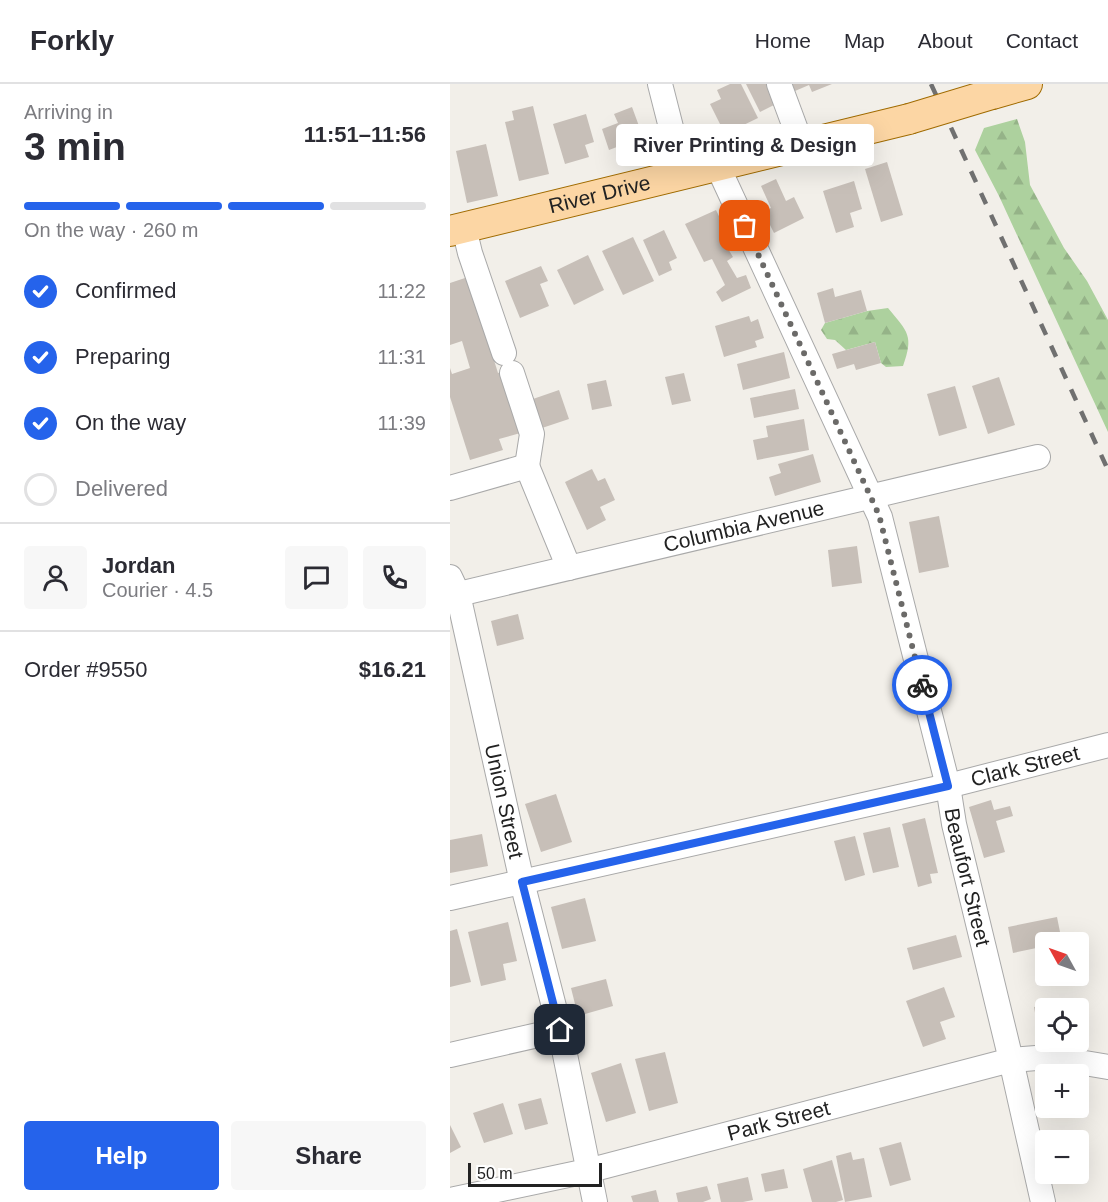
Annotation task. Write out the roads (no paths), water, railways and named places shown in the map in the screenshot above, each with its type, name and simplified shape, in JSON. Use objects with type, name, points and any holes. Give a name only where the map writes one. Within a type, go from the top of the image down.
[{"type":"main road","name":"River Drive","points":[[457,230],[909,119],[992,90],[1027,84]]},
{"type":"street","points":[[660,84],[677,151],[693,167],[718,166]]},
{"type":"street","points":[[779,84],[802,146]]},
{"type":"street","name":"Beaufort Street","points":[[718,166],[880,517],[948,786],[954,824],[1043,1202]]},
{"type":"street","points":[[457,230],[470,252],[532,434],[527,466],[569,568]]},
{"type":"street","name":"Columbia Avenue","points":[[453,589],[569,568],[1038,457]]},
{"type":"street","points":[[450,488],[527,466]]},
{"type":"street","name":"Union Street","points":[[453,589],[522,882],[560,1030],[595,1202]]},
{"type":"street","name":"Clark Street","points":[[450,898],[948,786],[1108,745]]},
{"type":"street","points":[[450,1055],[560,1030]]},
{"type":"street","name":"Park Street","points":[[450,1200],[587,1171],[1011,1060],[1049,1057],[1108,1067]]},
{"type":"railway","points":[[931,84],[1108,470]]},
{"type":"place","name":"River Printing & Design","points":[[745,226]]}]
